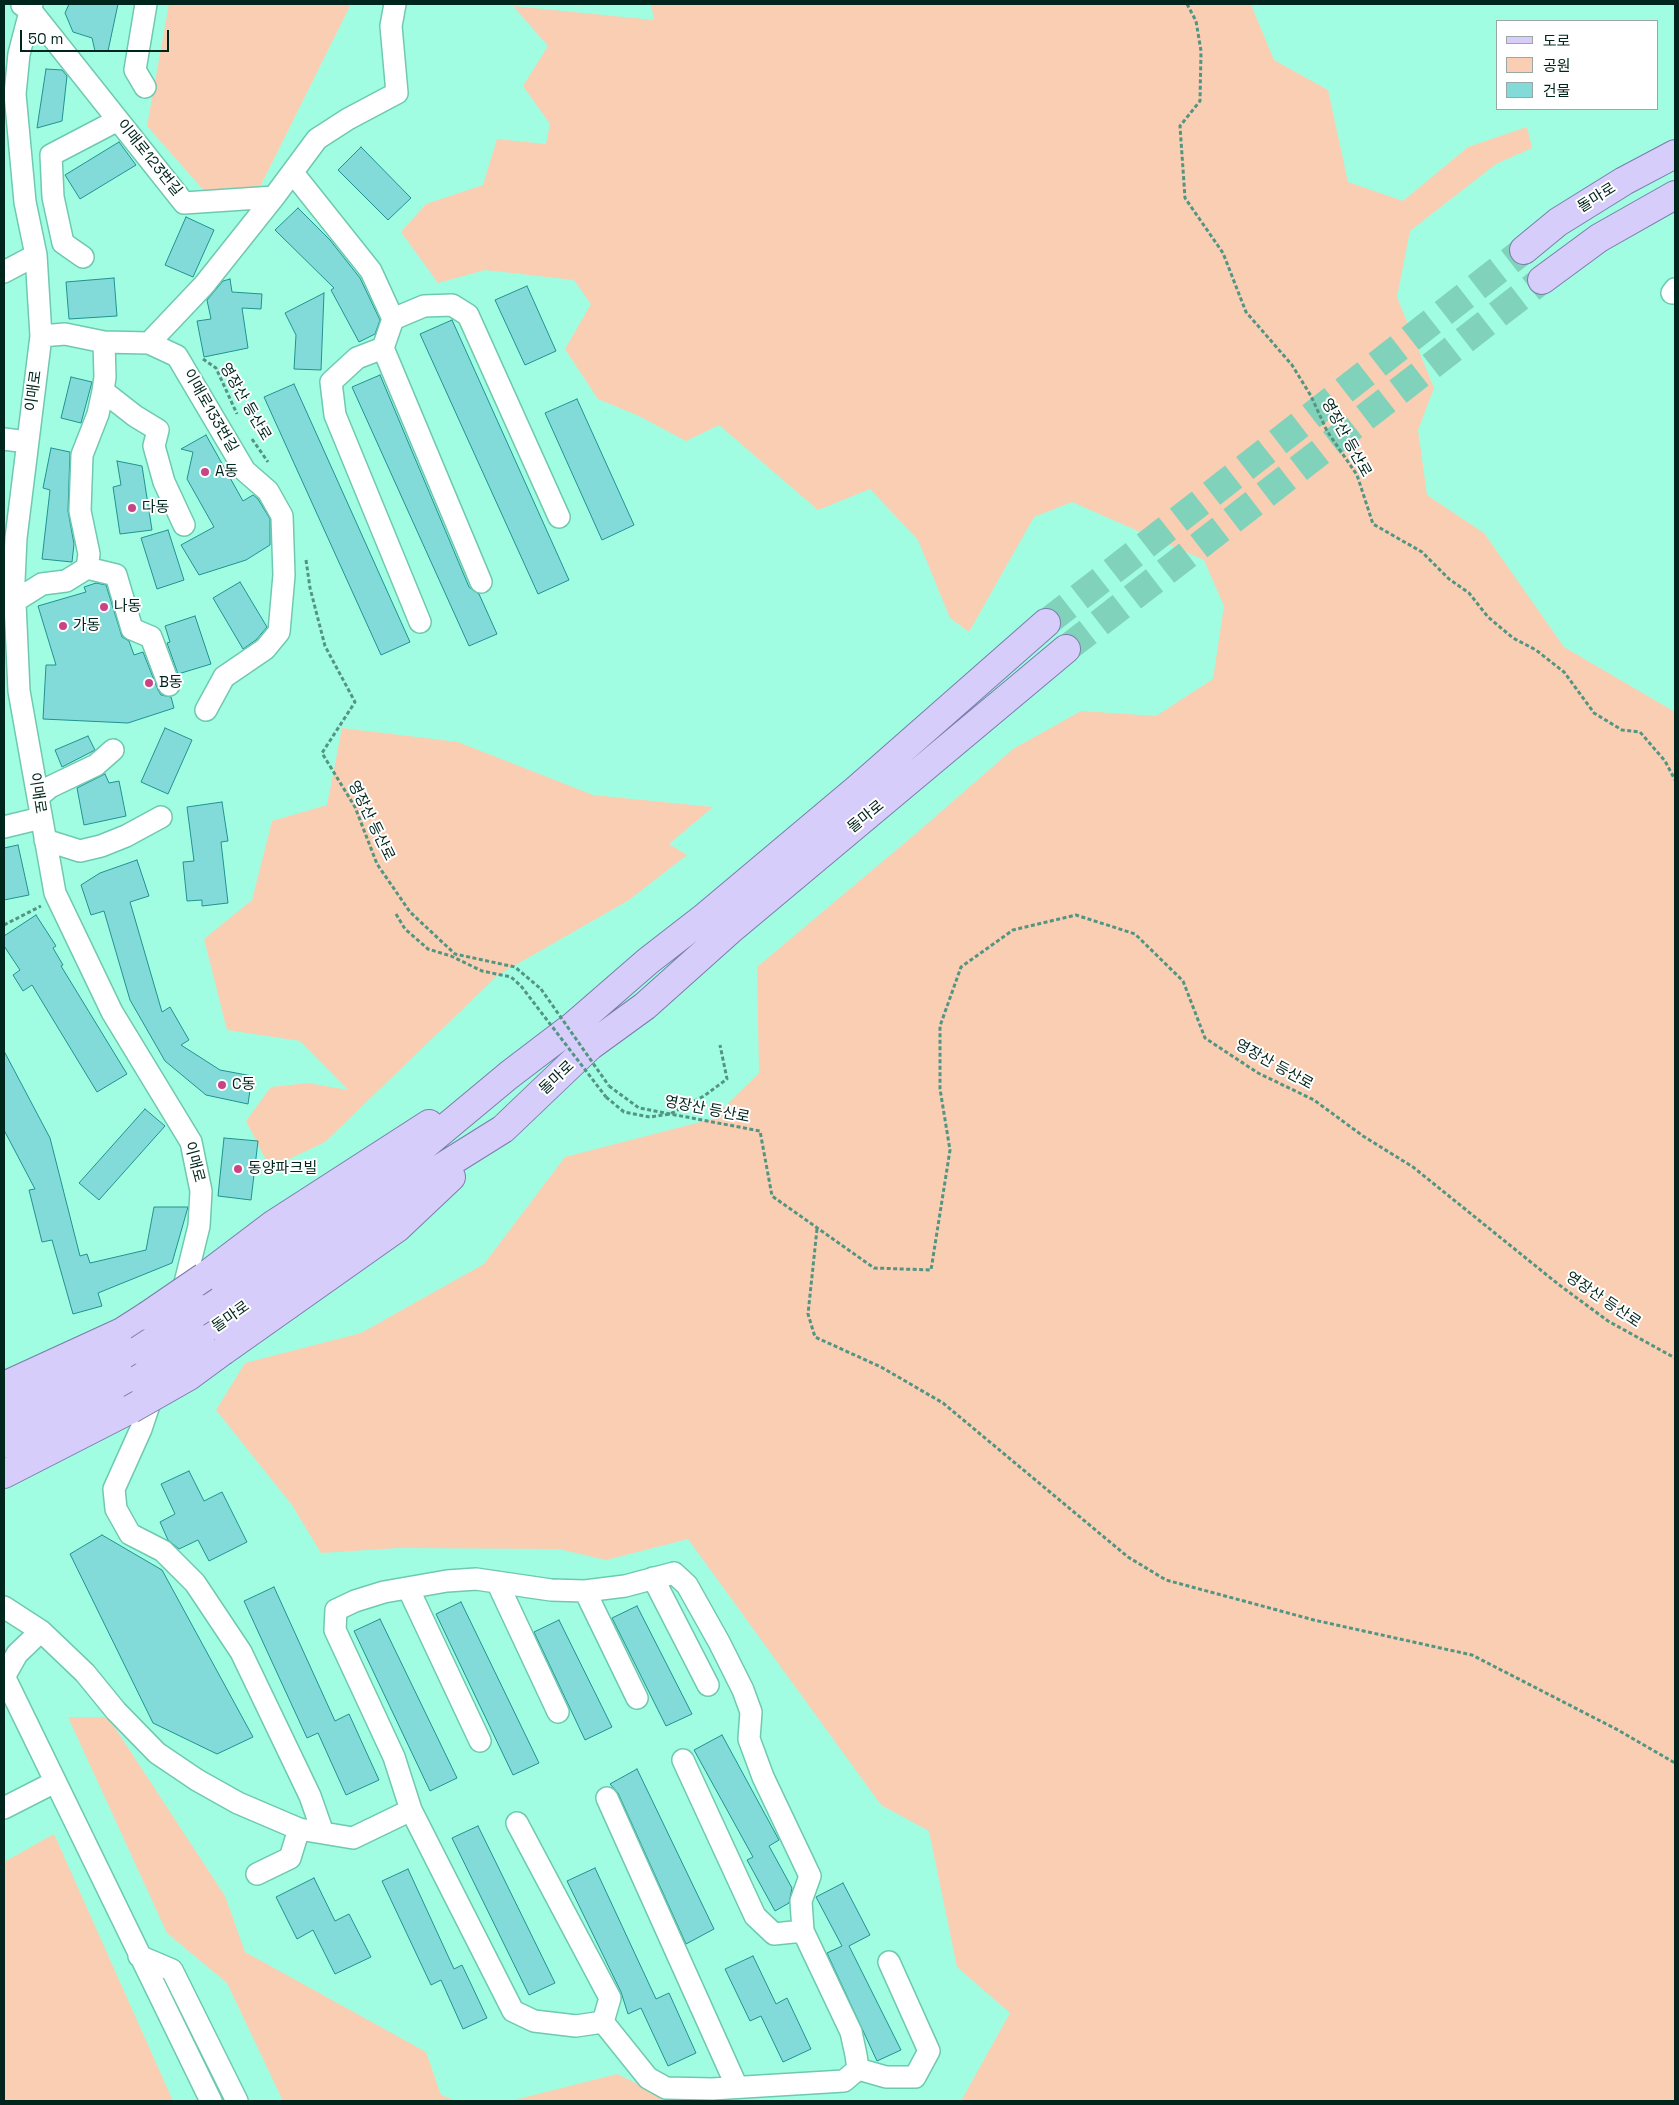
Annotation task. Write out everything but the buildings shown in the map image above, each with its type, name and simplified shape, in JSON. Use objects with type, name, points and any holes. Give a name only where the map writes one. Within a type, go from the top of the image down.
[{"type":"main road","name":"돌마로","points":[[1524,250],[1558,222],[1624,181],[1675,154]]},
{"type":"main road","points":[[1542,280],[1599,238],[1675,195]]},
{"type":"main road","name":"돌마로","points":[[4,1413],[139,1350],[202,1309],[298,1239],[372,1189],[509,1075],[572,1027],[648,961],[714,910],[856,790],[1046,623]]},
{"type":"main road","name":"돌마로","points":[[4,1443],[139,1379],[339,1242],[430,1174],[503,1128],[590,1046],[645,1006],[738,924],[1066,649]]},
{"type":"main road","points":[[4,1386],[122,1332],[204,1277],[274,1224],[379,1155],[509,1075]]},
{"type":"main road","points":[[4,1474],[131,1409],[189,1376],[396,1228],[503,1128]]},
{"type":"street","points":[[145,87],[135,70],[146,4]]},
{"type":"street","points":[[149,343],[204,285],[293,173],[317,139],[348,119],[397,93],[391,26],[395,4]]},
{"type":"street","name":"이매로123번길","points":[[27,5],[184,203],[274,197]]},
{"type":"street","name":"이매로","points":[[27,5],[15,94],[25,202],[36,255],[41,336],[35,394],[10,537],[20,691],[41,818],[57,898],[112,1012],[191,1142],[201,1191],[199,1226],[173,1332],[141,1429],[114,1489],[116,1509],[130,1534],[163,1551],[195,1583],[241,1652],[310,1796],[323,1833]]},
{"type":"street","points":[[83,257],[63,243],[53,197],[52,155],[118,120]]},
{"type":"street","points":[[293,173],[371,271],[393,319],[383,348],[481,582]]},
{"type":"street","points":[[4,254],[36,255]]},
{"type":"street","points":[[4,272],[36,255]]},
{"type":"street","points":[[393,319],[424,306],[452,305],[468,316],[559,517]]},
{"type":"street","name":"이매로133번길","points":[[41,336],[65,334],[104,342],[149,343],[177,356],[245,471],[268,491],[282,516],[284,575],[278,632],[265,649],[224,677],[206,710]]},
{"type":"street","points":[[87,568],[89,554],[80,510],[82,455],[98,414],[103,391],[105,377],[104,342]]},
{"type":"street","points":[[383,348],[357,358],[330,382],[335,415],[420,622]]},
{"type":"street","points":[[103,391],[135,416],[158,430],[154,446],[164,482],[184,525]]},
{"type":"street","points":[[4,439],[27,442]]},
{"type":"street","points":[[15,601],[42,584],[66,581],[87,568],[116,575],[132,629],[151,637],[169,685]]},
{"type":"street","points":[[38,797],[50,787],[96,764],[113,750]]},
{"type":"street","points":[[45,840],[80,851],[101,846],[126,836],[161,817]]},
{"type":"street","points":[[4,827],[41,818]]},
{"type":"street","points":[[603,2022],[576,2026],[534,2021],[513,2011],[411,1810],[394,1757],[335,1630],[336,1610],[355,1601],[408,1588],[476,1579],[551,1590],[585,1591],[626,1586],[674,1573],[687,1585],[720,1642],[751,1712],[750,1739],[752,1746],[763,1776],[801,1853],[810,1876],[800,1901],[803,1931],[851,2032],[858,2069]]},
{"type":"street","points":[[653,1578],[708,1685]]},
{"type":"street","points":[[497,1582],[558,1712]]},
{"type":"street","points":[[408,1588],[480,1740]]},
{"type":"street","points":[[585,1591],[637,1698]]},
{"type":"street","points":[[4,1607],[41,1631],[85,1673],[116,1711],[157,1753],[197,1780],[238,1803],[299,1829],[353,1838],[411,1810]]},
{"type":"street","points":[[41,1631],[17,1654],[4,1677],[211,2101]]},
{"type":"street","points":[[683,1760],[755,1916],[774,1934],[803,1931]]},
{"type":"street","points":[[4,1808],[55,1782]]},
{"type":"street","points":[[607,1798],[737,2087]]},
{"type":"street","points":[[517,1823],[610,1998],[603,2022]]},
{"type":"street","points":[[257,1874],[290,1858],[299,1829]]},
{"type":"street","points":[[139,1956],[172,1970],[237,2101]]},
{"type":"street","points":[[858,2069],[886,2077],[915,2077],[929,2051],[889,1962]]},
{"type":"street","points":[[603,2022],[648,2078],[666,2088],[737,2087],[844,2081],[858,2069]]},
{"type":"path","name":"영장산 등산로","points":[[1187,4],[1196,21],[1201,51],[1200,101],[1180,126],[1185,198],[1223,253],[1246,312],[1292,365],[1311,396],[1327,431],[1357,475],[1373,524],[1422,552],[1449,579],[1469,593],[1488,617],[1513,638],[1536,650],[1564,672],[1594,713],[1622,730],[1640,732],[1664,761],[1675,780]]},
{"type":"path","name":"영장산 등산로","points":[[202,358],[216,368],[238,417]]},
{"type":"path","name":"영장산 등산로","points":[[248,432],[273,470]]},
{"type":"path","name":"영장산 등산로","points":[[305,554],[310,588],[325,646],[355,702],[322,752],[355,807],[377,864],[410,912],[455,954],[515,967],[541,990],[608,1086],[639,1108],[760,1131],[772,1196],[817,1230],[874,1268],[931,1270],[950,1150],[940,1089],[940,1026],[961,967],[1013,930],[1076,914],[1135,934],[1183,981],[1205,1038],[1258,1072],[1314,1100],[1363,1136],[1413,1167],[1461,1207],[1608,1321],[1675,1358]]},
{"type":"path","points":[[4,925],[57,898]]},
{"type":"path","points":[[396,914],[405,929],[428,949],[451,956],[482,971],[511,977],[521,986],[606,1097],[624,1112],[650,1118],[670,1114],[704,1096],[727,1079],[720,1045]]},
{"type":"path","points":[[817,1230],[808,1314],[815,1337],[881,1368],[943,1403],[1128,1557],[1166,1580],[1314,1620],[1472,1655],[1618,1730],[1675,1763]]},
{"type":"green space","points":[[169,4],[351,4],[259,189],[207,194],[147,126]]},
{"type":"green space","points":[[651,4],[1253,4],[1252,7],[1274,60],[1328,90],[1348,182],[1403,201],[1468,147],[1527,127],[1532,148],[1496,164],[1410,231],[1397,297],[1434,388],[1418,430],[1427,495],[1484,533],[1564,647],[1675,712],[1675,2101],[961,2101],[1010,2013],[957,1967],[929,1831],[881,1805],[688,1539],[606,1560],[559,1549],[398,1548],[321,1553],[292,1505],[216,1410],[245,1363],[361,1333],[484,1264],[565,1157],[712,1119],[759,1073],[757,967],[1013,749],[1081,711],[1156,716],[1213,679],[1224,606],[1204,560],[1072,502],[1034,517],[969,632],[950,618],[918,540],[870,489],[818,510],[719,425],[686,441],[639,416],[598,399],[565,349],[591,304],[574,280],[485,270],[438,283],[401,232],[426,204],[483,185],[497,139],[546,144],[550,124],[523,86],[548,46],[513,6],[654,20]]},
{"type":"green space","points":[[342,728],[458,742],[593,795],[713,807],[669,844],[687,855],[629,900],[498,975],[325,1142],[270,1168],[246,1121],[271,1087],[308,1083],[348,1090],[300,1041],[227,1030],[204,939],[252,900],[272,821],[327,805]]},
{"type":"green space","points":[[68,1717],[108,1717],[225,1896],[245,1952],[426,2052],[441,2095],[457,2101],[283,2101],[227,1983],[167,1933]]},
{"type":"green space","points":[[54,1834],[173,2101],[4,2101],[4,1862]]},
{"type":"green space","points":[[617,2074],[674,2101],[510,2101]]},
{"type":"tunnel","points":[[1046,623],[1524,250]]},
{"type":"tunnel","points":[[1066,649],[1542,280]]},
{"type":"place","name":"A동","points":[[205,472]]},
{"type":"place","name":"다동","points":[[132,508]]},
{"type":"place","name":"나동","points":[[104,607]]},
{"type":"place","name":"가동","points":[[63,626]]},
{"type":"place","name":"B동","points":[[149,683]]},
{"type":"place","name":"C동","points":[[222,1085]]},
{"type":"place","name":"동양파크빌","points":[[238,1169]]}]
